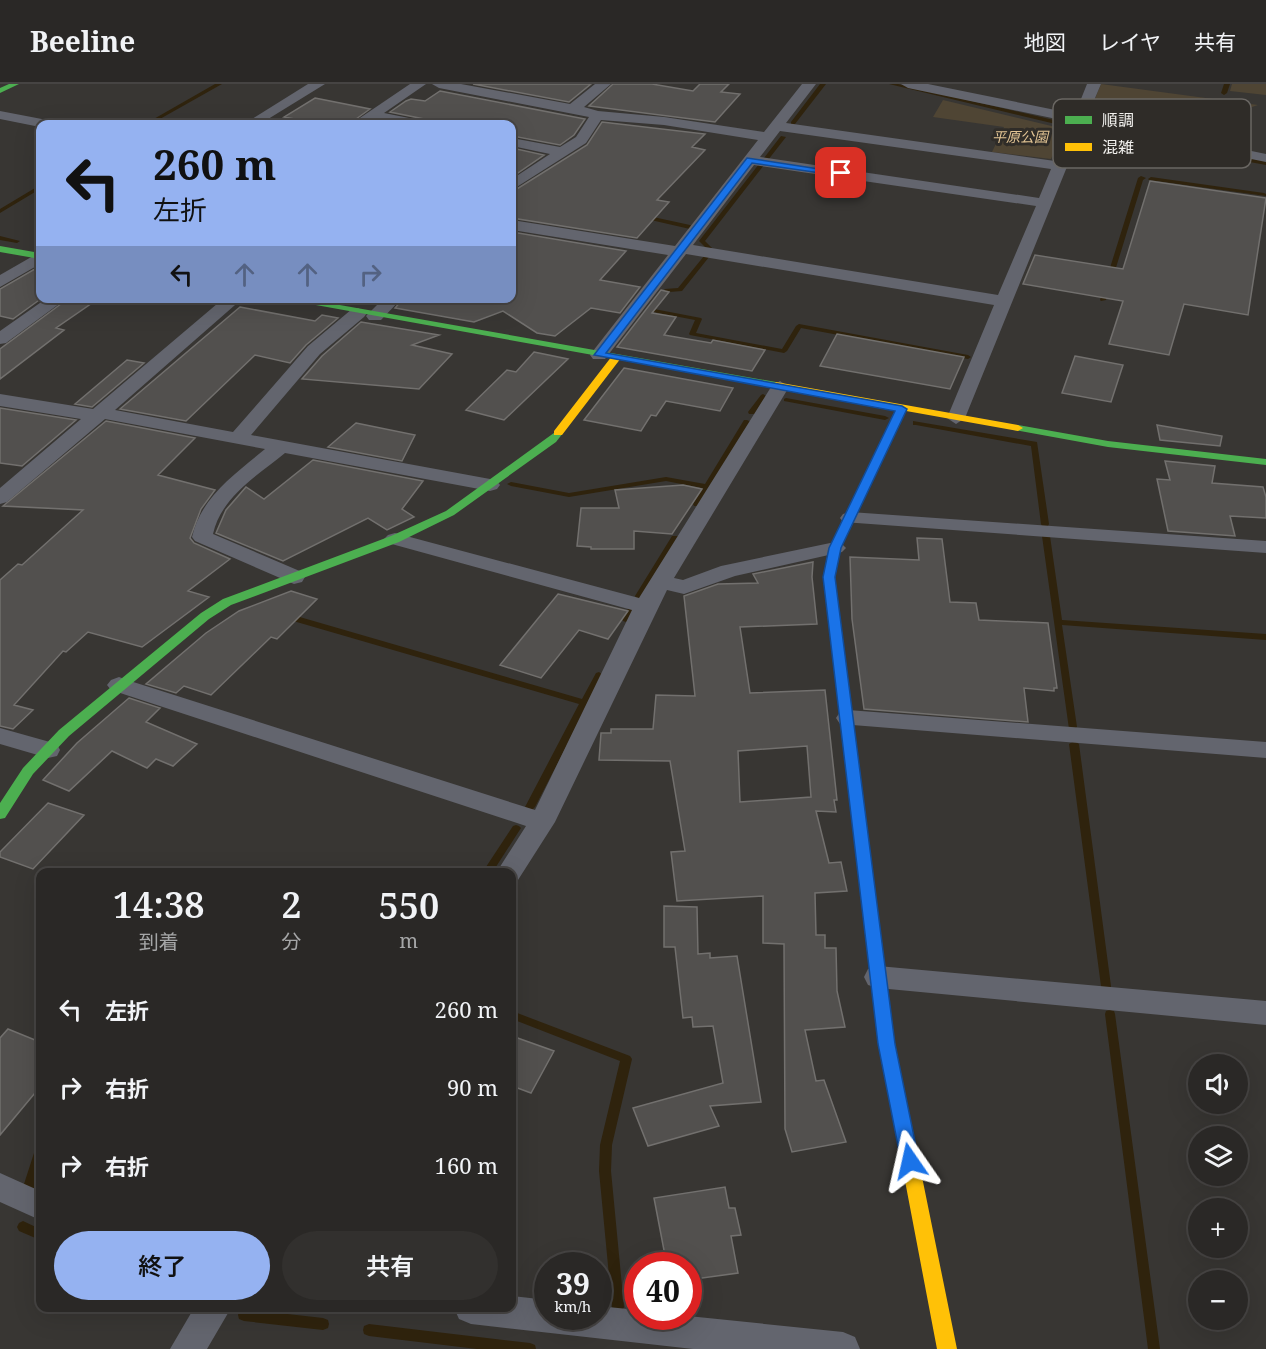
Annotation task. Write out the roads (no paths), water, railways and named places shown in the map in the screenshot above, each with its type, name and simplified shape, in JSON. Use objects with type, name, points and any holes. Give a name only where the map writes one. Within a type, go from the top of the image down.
[{"type":"street","points":[[0,92],[15,84]]},
{"type":"street","points":[[258,120],[318,84]]},
{"type":"street","points":[[364,120],[418,84]]},
{"type":"street","points":[[439,84],[577,109],[597,116],[772,131],[1053,165]]},
{"type":"street","points":[[577,109],[577,103],[604,84]]},
{"type":"street","points":[[0,814],[13,788],[48,750],[119,685],[219,606],[395,539],[450,513],[552,440],[681,250],[809,84]]},
{"type":"street","points":[[908,84],[1053,119]]},
{"type":"street","points":[[1088,99],[1094,84]]},
{"type":"street","points":[[0,115],[36,122]]},
{"type":"street","points":[[372,115],[398,120]]},
{"type":"street","points":[[516,182],[581,140],[597,116]]},
{"type":"street","points":[[516,143],[563,152]]},
{"type":"street","points":[[1251,155],[1266,158]]},
{"type":"street","points":[[750,160],[1045,203]]},
{"type":"street","points":[[956,418],[1059,168]]},
{"type":"street","points":[[516,226],[1004,301]]},
{"type":"street","points":[[0,249],[36,255]]},
{"type":"street","points":[[0,282],[36,259]]},
{"type":"street","points":[[0,339],[52,303]]},
{"type":"street","points":[[0,498],[229,303]]},
{"type":"street","points":[[308,303],[1108,444],[1266,462]]},
{"type":"street","points":[[238,438],[314,350],[386,303]]},
{"type":"street","points":[[512,868],[542,822],[645,607],[780,387]]},
{"type":"street","points":[[0,400],[100,414],[490,485]]},
{"type":"street","points":[[902,409],[835,548],[829,577],[887,1044],[947,1349]]},
{"type":"street","points":[[280,446],[223,495],[202,525],[202,537],[294,577]]},
{"type":"street","points":[[850,518],[1266,547]]},
{"type":"street","points":[[395,539],[645,607]]},
{"type":"street","points":[[662,582],[684,587],[729,571],[835,548]]},
{"type":"street","points":[[119,685],[542,822]]},
{"type":"street","points":[[848,718],[1266,750]]},
{"type":"street","points":[[0,736],[48,750]]},
{"type":"street","points":[[878,977],[1266,1013]]},
{"type":"street","points":[[0,1187],[36,1204]]},
{"type":"street","points":[[187,1349],[211,1312]]},
{"type":"street","points":[[510,1312],[534,1315]]},
{"type":"street","points":[[612,1324],[843,1349]]},
{"type":"waterway","points":[[155,120],[219,84]]},
{"type":"waterway","points":[[793,123],[823,84]]},
{"type":"waterway","points":[[892,84],[1053,122]]},
{"type":"waterway","points":[[1224,93],[1227,84]]},
{"type":"waterway","points":[[766,159],[783,137]]},
{"type":"waterway","points":[[1251,160],[1266,163]]},
{"type":"waterway","points":[[709,248],[702,241],[761,165]]},
{"type":"waterway","points":[[1103,300],[1141,178],[1143,178]]},
{"type":"waterway","points":[[1151,179],[1264,195]]},
{"type":"waterway","points":[[0,211],[36,189]]},
{"type":"waterway","points":[[644,217],[690,227]]},
{"type":"waterway","points":[[0,238],[17,241]]},
{"type":"waterway","points":[[706,257],[680,290],[667,290],[650,310],[699,319],[692,334],[784,351],[799,326],[968,357]]},
{"type":"waterway","points":[[752,412],[763,396]]},
{"type":"waterway","points":[[786,400],[885,418]]},
{"type":"waterway","points":[[707,487],[747,422]]},
{"type":"waterway","points":[[916,423],[1034,444],[1045,524]]},
{"type":"waterway","points":[[511,484],[569,495],[666,479],[707,487]]},
{"type":"waterway","points":[[697,504],[707,487]]},
{"type":"waterway","points":[[1046,536],[1072,727]]},
{"type":"waterway","points":[[639,596],[675,538]]},
{"type":"waterway","points":[[626,619],[631,611]]},
{"type":"waterway","points":[[286,616],[584,703]]},
{"type":"waterway","points":[[1058,622],[1266,637]]},
{"type":"waterway","points":[[584,703],[599,675]]},
{"type":"waterway","points":[[530,807],[584,703]]},
{"type":"waterway","points":[[1074,744],[1106,986]]},
{"type":"waterway","points":[[490,868],[516,828]]},
{"type":"waterway","points":[[1110,1014],[1154,1349]]},
{"type":"waterway","points":[[516,1017],[626,1059],[606,1145],[605,1171],[618,1307]]},
{"type":"waterway","points":[[30,1184],[36,1165]]},
{"type":"waterway","points":[[23,1227],[36,1233]]},
{"type":"waterway","points":[[244,1315],[323,1324]]},
{"type":"waterway","points":[[369,1330],[530,1349]]},
{"type":"park label","name":"平原公園","points":[[1020,137]]}]
